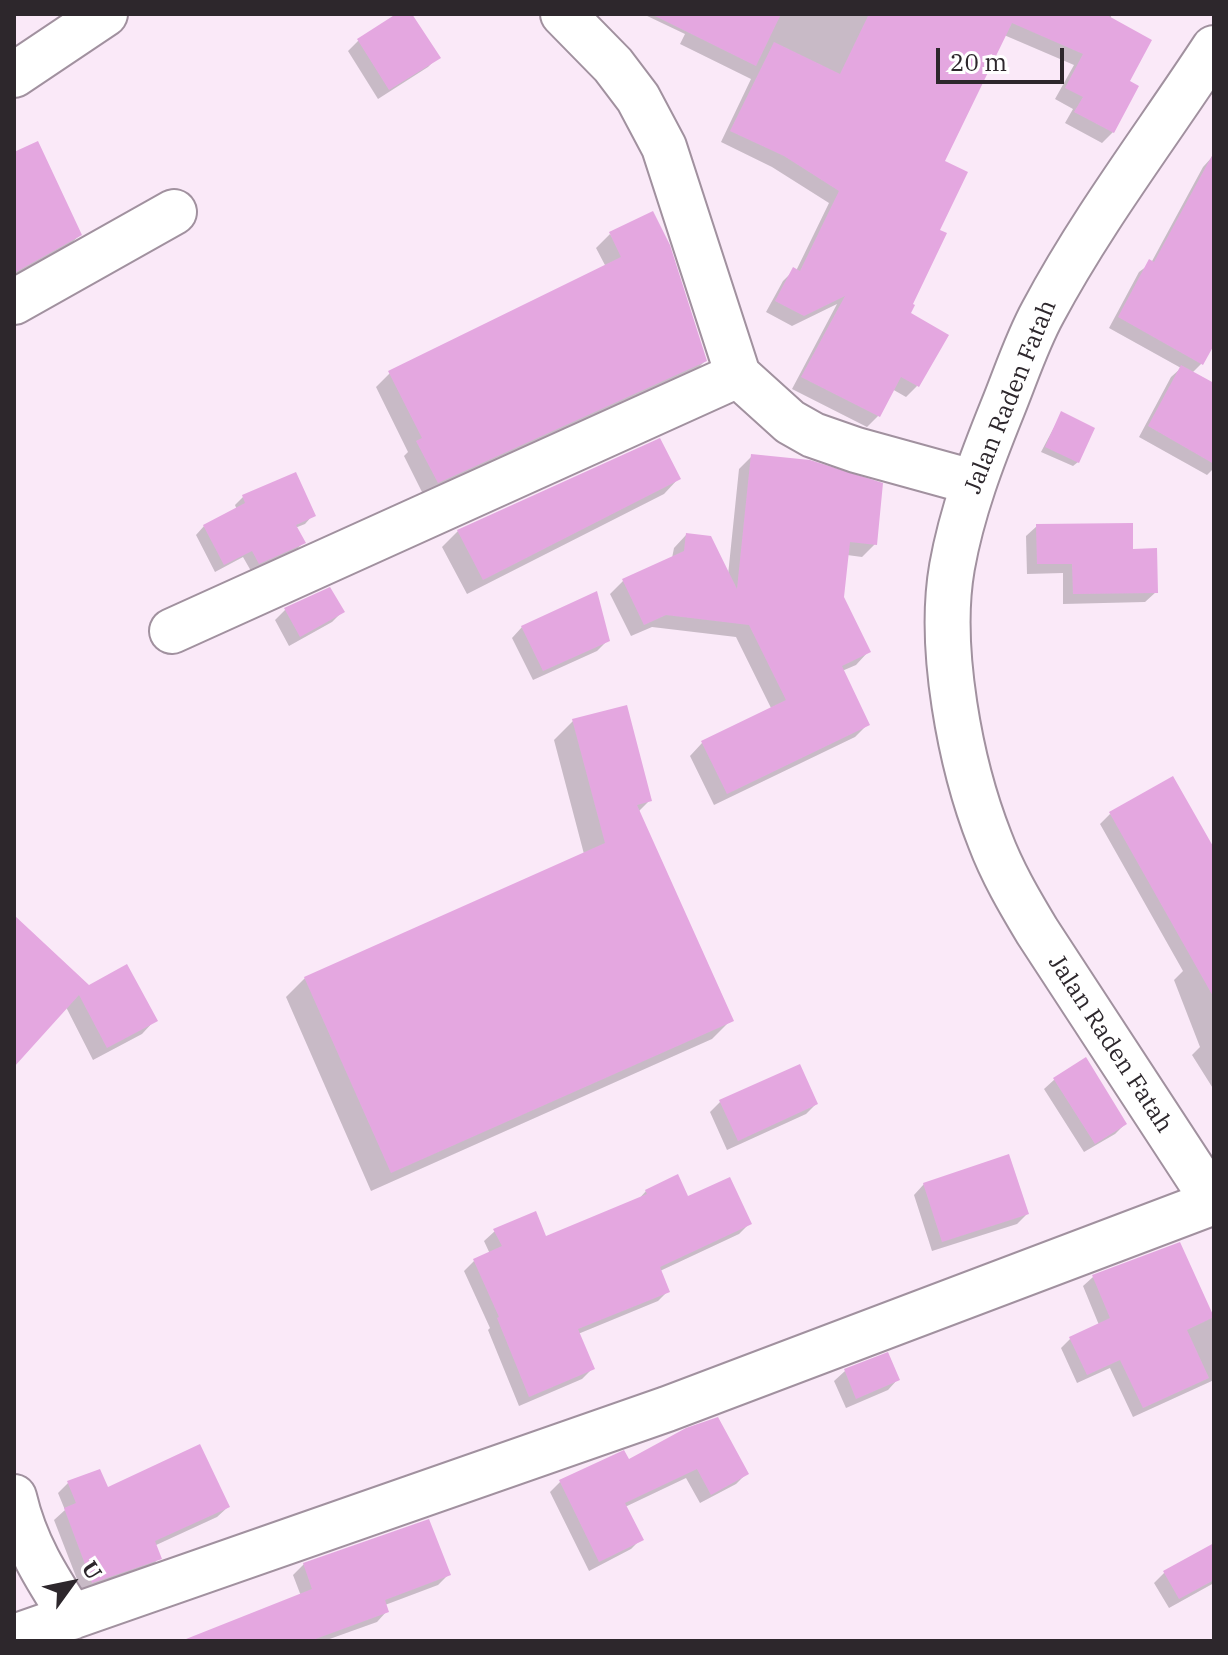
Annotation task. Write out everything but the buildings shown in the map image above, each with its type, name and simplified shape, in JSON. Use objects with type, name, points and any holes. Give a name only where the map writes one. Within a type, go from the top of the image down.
[{"type":"main road","points":[[14,75],[105,14]]},
{"type":"main road","points":[[563,14],[613,65],[638,98],[664,147],[738,375],[790,422],[813,435],[972,482]]},
{"type":"main road","name":"Jalan Raden Fatah","points":[[1214,48],[1041,314],[972,482],[952,569],[947,636],[953,695],[969,769],[989,839],[1010,885],[1214,1202]]},
{"type":"main road","points":[[14,302],[174,212]]},
{"type":"main road","points":[[172,631],[738,375]]},
{"type":"main road","points":[[14,1637],[667,1409],[1214,1202]]},
{"type":"main road","points":[[14,1497],[21,1525],[37,1563],[72,1617]]}]
